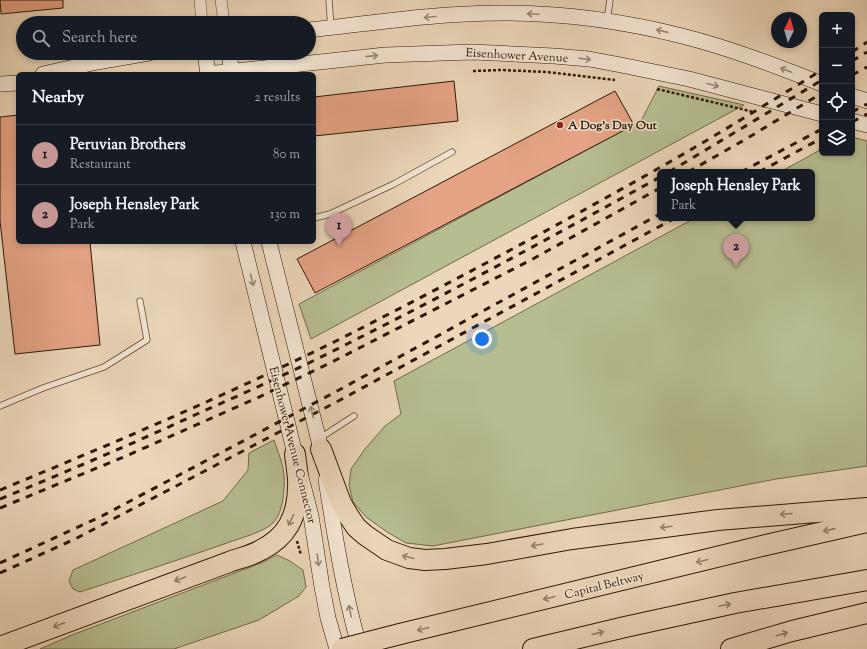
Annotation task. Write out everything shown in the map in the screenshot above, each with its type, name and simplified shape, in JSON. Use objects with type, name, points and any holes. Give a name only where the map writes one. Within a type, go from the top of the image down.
[{"type":"highway","points":[[320,444],[340,503],[356,527],[387,550],[409,558],[425,560],[445,560],[572,539],[718,520],[867,508]]},
{"type":"highway","points":[[0,647],[260,551],[280,538],[294,514],[297,502],[298,487],[295,454]]},
{"type":"highway","name":"Capital Beltway","points":[[342,649],[766,545],[867,522]]},
{"type":"highway","points":[[533,649],[736,603],[867,580]]},
{"type":"highway","points":[[731,649],[792,631],[867,613]]},
{"type":"main road","points":[[316,29],[441,16],[496,13],[572,16],[680,35],[754,58],[819,83]]},
{"type":"main road","name":"Eisenhower Avenue","points":[[239,72],[385,55],[472,52],[515,53],[589,59],[621,65],[689,79],[819,113]]},
{"type":"main road","points":[[307,72],[346,59]]},
{"type":"main road","points":[[51,72],[109,60]]},
{"type":"main road","points":[[206,60],[207,72]]},
{"type":"main road","points":[[230,60],[231,72]]},
{"type":"main road","points":[[855,97],[867,101]]},
{"type":"main road","points":[[855,122],[867,125]]},
{"type":"main road","name":"Eisenhower Avenue Connector","points":[[243,244],[311,516],[322,587],[336,649]]},
{"type":"main road","name":"Eisenhower Avenue Connector","points":[[270,244],[320,444],[337,550],[350,614],[360,649]]},
{"type":"street","points":[[200,0],[201,16]]},
{"type":"street","points":[[221,0],[223,16]]},
{"type":"lane","points":[[329,0],[331,28]]},
{"type":"lane","points":[[607,21],[610,0]]},
{"type":"lane","points":[[316,218],[330,214],[394,184],[452,152]]},
{"type":"lane","points":[[0,406],[43,388],[104,367],[147,340],[140,301]]},
{"type":"lane","points":[[320,444],[354,416]]},
{"type":"path","points":[[473,71],[501,70],[547,72],[620,80]]},
{"type":"path","points":[[650,87],[756,113]]},
{"type":"green space","points":[[659,86],[744,105],[311,339],[299,304],[641,121]]},
{"type":"green space","points":[[855,138],[867,141],[867,466],[776,479],[433,546],[406,543],[366,517],[353,502],[349,485],[351,469],[365,449],[385,426],[401,414],[394,381],[689,221],[815,221],[815,169],[785,169],[819,151],[819,156],[855,156]]},
{"type":"green space","points":[[274,440],[283,467],[284,487],[280,512],[270,526],[245,537],[80,592],[73,589],[69,581],[73,570],[223,501],[248,470],[249,453]]},
{"type":"green space","points":[[277,555],[290,561],[303,570],[306,587],[299,596],[259,620],[174,649],[40,649],[72,635],[261,563]]},
{"type":"building","points":[[0,0],[63,0],[63,8],[1,14]]},
{"type":"building","points":[[454,81],[458,121],[316,136],[316,97]]},
{"type":"building","points":[[615,91],[634,125],[315,293],[297,259]]},
{"type":"building","points":[[16,115],[16,244],[90,244],[100,345],[15,354],[0,221],[0,117]]},
{"type":"railway","points":[[855,50],[867,42]]},
{"type":"railway","points":[[855,59],[867,52]]},
{"type":"railway","points":[[855,73],[867,67]]},
{"type":"railway","points":[[0,490],[174,416],[259,378],[344,337],[620,190],[700,144],[819,72]]},
{"type":"railway","points":[[674,169],[819,82]]},
{"type":"railway","points":[[693,169],[819,95]]},
{"type":"railway","points":[[855,110],[867,104]]},
{"type":"railway","points":[[855,120],[867,114]]},
{"type":"railway","points":[[747,169],[819,131]]},
{"type":"railway","points":[[765,169],[819,140]]},
{"type":"railway","points":[[0,499],[148,436],[254,389],[310,362],[465,283],[657,179]]},
{"type":"railway","points":[[0,508],[126,456],[257,398],[332,362],[531,260],[657,190]]},
{"type":"railway","points":[[0,563],[102,516],[339,390],[657,216]]},
{"type":"railway","points":[[0,573],[77,538],[342,399],[669,221]]},
{"type":"place","name":"A Dog's Day Out","points":[[560,125]]},
{"type":"place","name":"Peruvian Brothers","points":[[339,246]]},
{"type":"place","name":"Joseph Hensley Park","points":[[736,267]]}]
